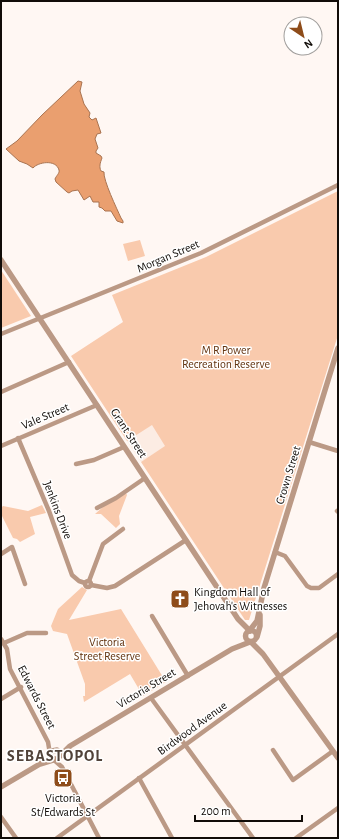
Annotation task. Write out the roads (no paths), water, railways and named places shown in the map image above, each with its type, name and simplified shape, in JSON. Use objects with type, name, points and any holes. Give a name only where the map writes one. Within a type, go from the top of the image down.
[{"type":"street","name":"Morgan Street","points":[[1,334],[201,253],[338,185]]},
{"type":"street","name":"Grant Street","points":[[1,260],[238,619],[245,636]]},
{"type":"street","name":"Crown Street","points":[[250,630],[256,623],[263,592],[338,348]]},
{"type":"street","points":[[1,392],[69,362]]},
{"type":"street","name":"Vale Street","points":[[1,446],[97,404]]},
{"type":"street","name":"Jenkins Drive","points":[[18,438],[48,507],[72,575],[79,581],[88,583]]},
{"type":"street","points":[[309,442],[338,451]]},
{"type":"street","points":[[76,464],[94,460],[124,447]]},
{"type":"street","points":[[97,508],[116,498],[145,478]]},
{"type":"street","points":[[123,529],[103,544],[88,583],[106,588],[115,586],[186,540]]},
{"type":"street","points":[[1,554],[12,547],[25,584]]},
{"type":"street","points":[[275,552],[285,555],[306,585],[312,589],[319,588],[338,574]]},
{"type":"street","name":"Crown Street","points":[[256,637],[261,624],[260,609]]},
{"type":"street","points":[[152,616],[188,676]]},
{"type":"street","name":"Grant Street","points":[[238,619],[250,630]]},
{"type":"street","points":[[263,654],[247,640],[245,636],[250,630],[255,632],[263,654],[338,758]]},
{"type":"street","points":[[2,641],[28,633],[46,633]]},
{"type":"street","name":"Birdwood Avenue","points":[[57,838],[338,634]]},
{"type":"street","name":"Victoria Street","points":[[1,787],[40,764],[57,758],[70,746],[232,649],[241,643],[245,636]]},
{"type":"street","points":[[250,642],[254,641],[256,637]]},
{"type":"street","name":"Edwards Street","points":[[2,641],[7,649],[10,667],[48,742],[50,754]]},
{"type":"street","name":"Victoria Street","points":[[232,649],[250,642]]},
{"type":"street","points":[[1,699],[21,687]]},
{"type":"street","points":[[151,698],[253,838]]},
{"type":"street","name":"Edwards Street","points":[[48,742],[56,750]]},
{"type":"street","name":"Victoria Street","points":[[40,764],[52,750],[70,746]]},
{"type":"street","points":[[56,750],[60,753],[57,758]]},
{"type":"street","points":[[273,750],[293,780],[333,751]]},
{"type":"street","points":[[50,754],[50,757],[57,758]]},
{"type":"street","points":[[57,758],[99,838]]},
{"type":"street","points":[[139,778],[172,838]]},
{"type":"street","points":[[296,838],[338,808]]},
{"type":"street","points":[[1,817],[16,838]]},
{"type":"place","name":"Kingdom Hall of Jehovah's Witnesses","points":[[180,599]]},
{"type":"place","name":"Victoria St/Edwards St","points":[[63,778]]},
{"type":"district","name":"SEBASTOPOL","points":[[55,755]]},
{"type":"park label","name":"M R Power Recreation Reserve","points":[[226,357]]},
{"type":"park label","name":"Victoria Street Reserve","points":[[107,649]]}]
